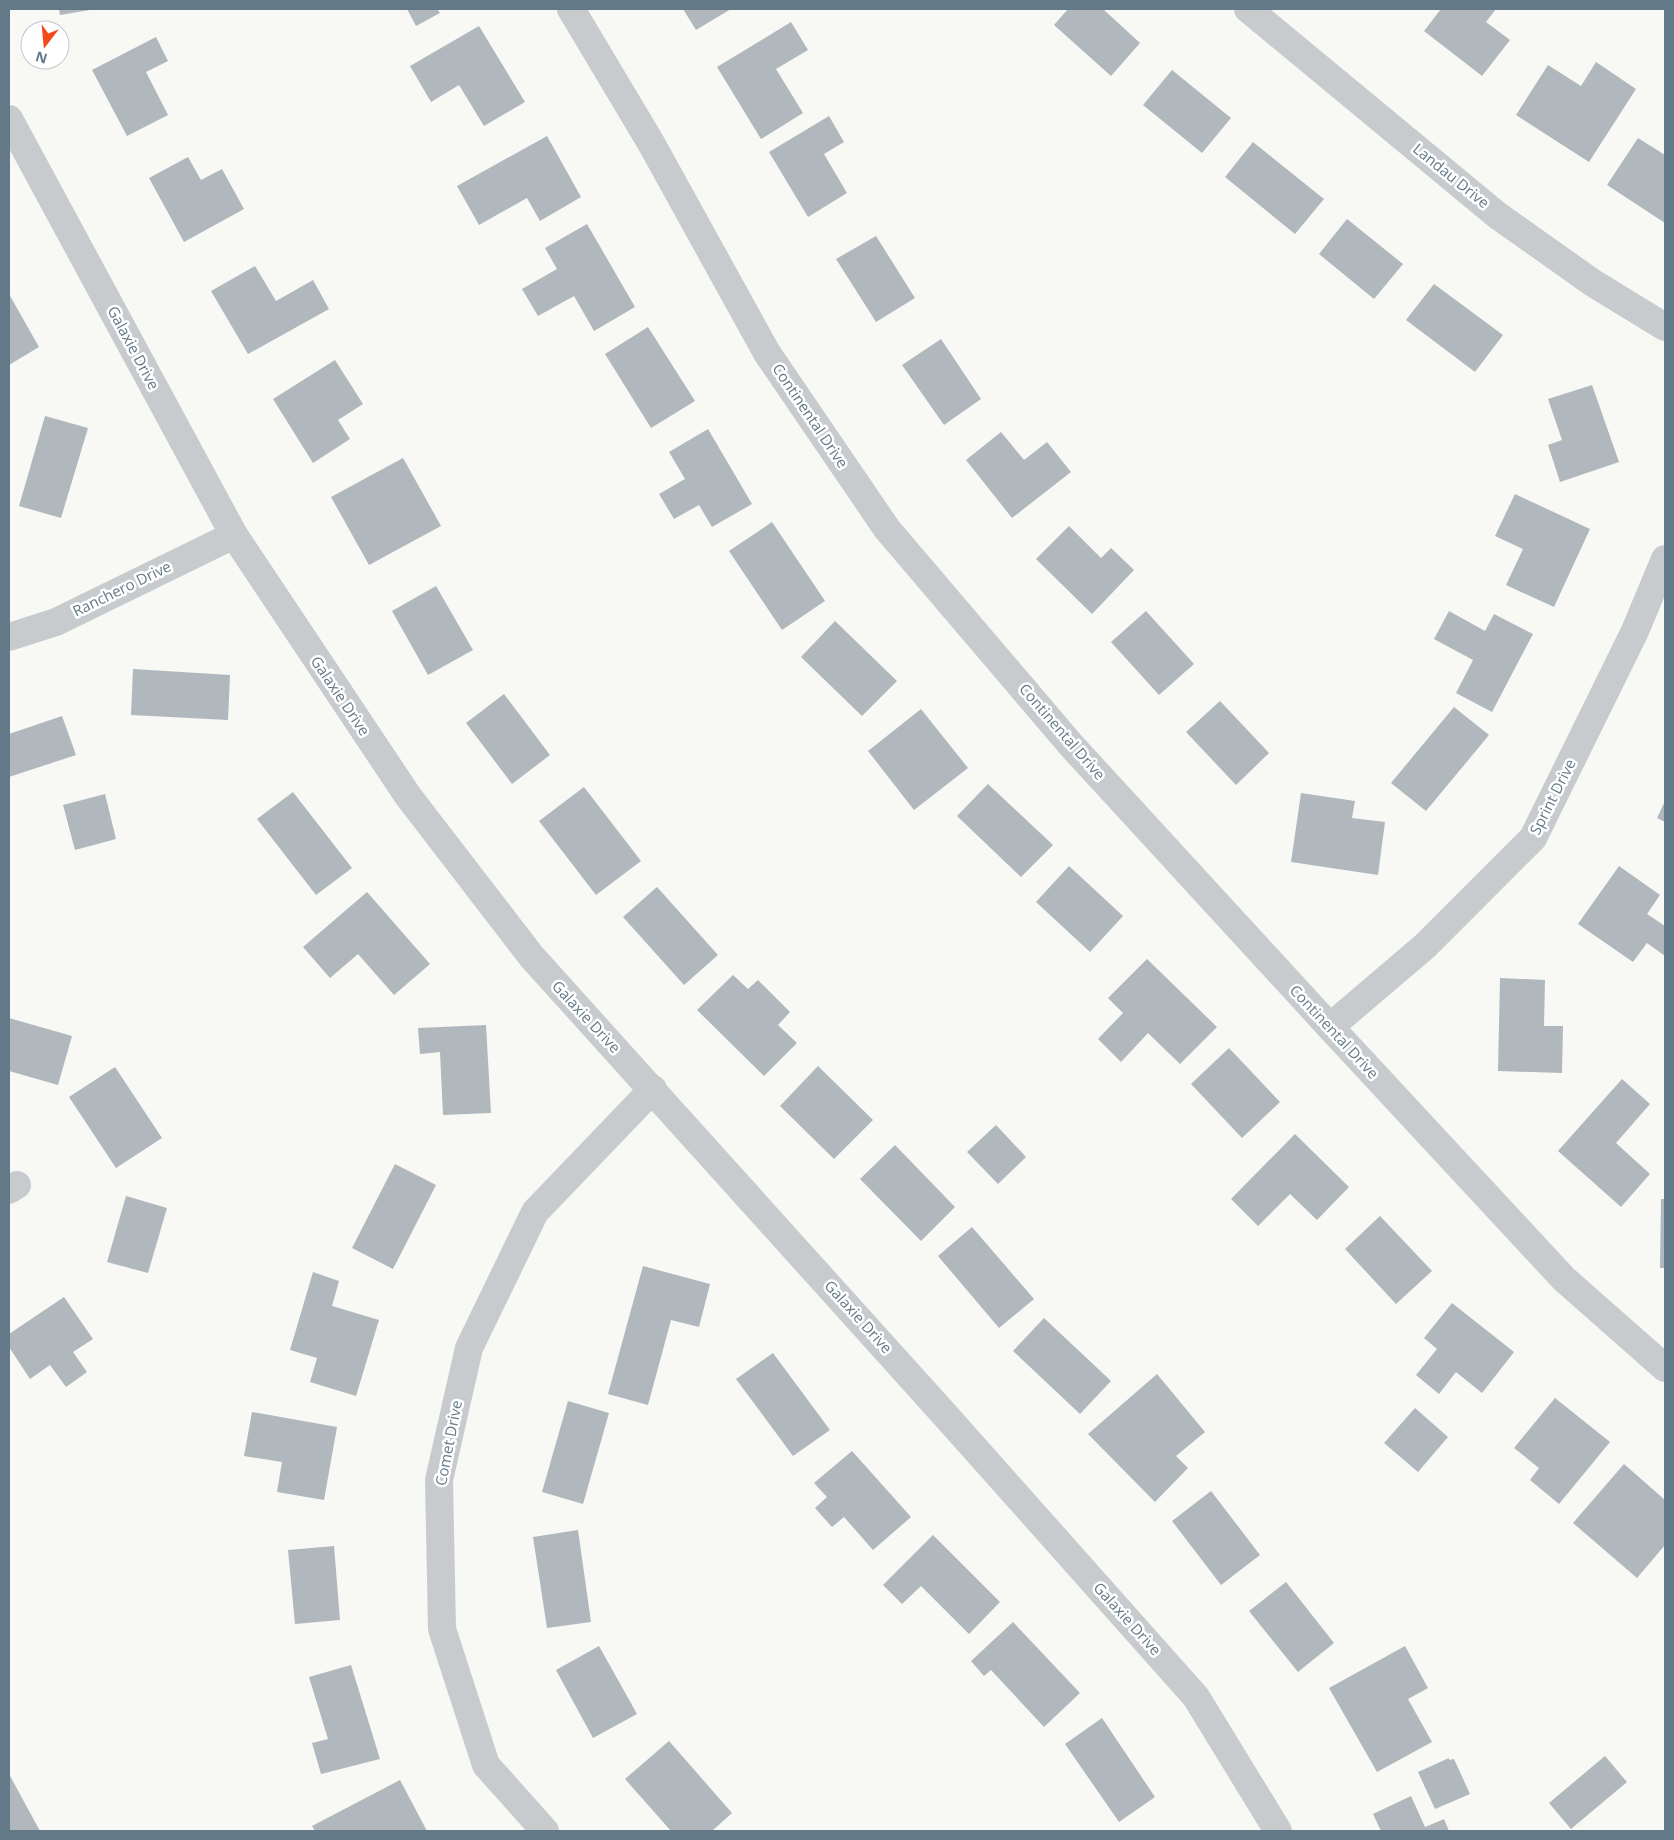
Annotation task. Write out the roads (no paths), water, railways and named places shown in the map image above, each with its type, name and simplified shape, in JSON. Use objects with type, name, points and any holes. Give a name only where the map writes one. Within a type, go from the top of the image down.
[{"type":"street","name":"Continental Drive","points":[[571,9],[651,142],[767,353],[887,529],[1071,745],[1330,1027],[1564,1279],[1665,1368]]},
{"type":"street","name":"Landau Drive","points":[[1248,9],[1497,214],[1594,283],[1665,327]]},
{"type":"street","name":"Galaxie Drive","points":[[9,119],[234,536],[408,796],[532,958],[653,1090],[1196,1697],[1278,1831]]},
{"type":"street","name":"Ranchero Drive","points":[[9,637],[56,622],[234,536]]},
{"type":"street","name":"Sprint Drive","points":[[1330,1027],[1425,946],[1533,838],[1634,631],[1665,559]]},
{"type":"street","name":"Comet Drive","points":[[545,1831],[486,1765],[442,1628],[440,1480],[469,1348],[536,1212],[653,1090]]}]
